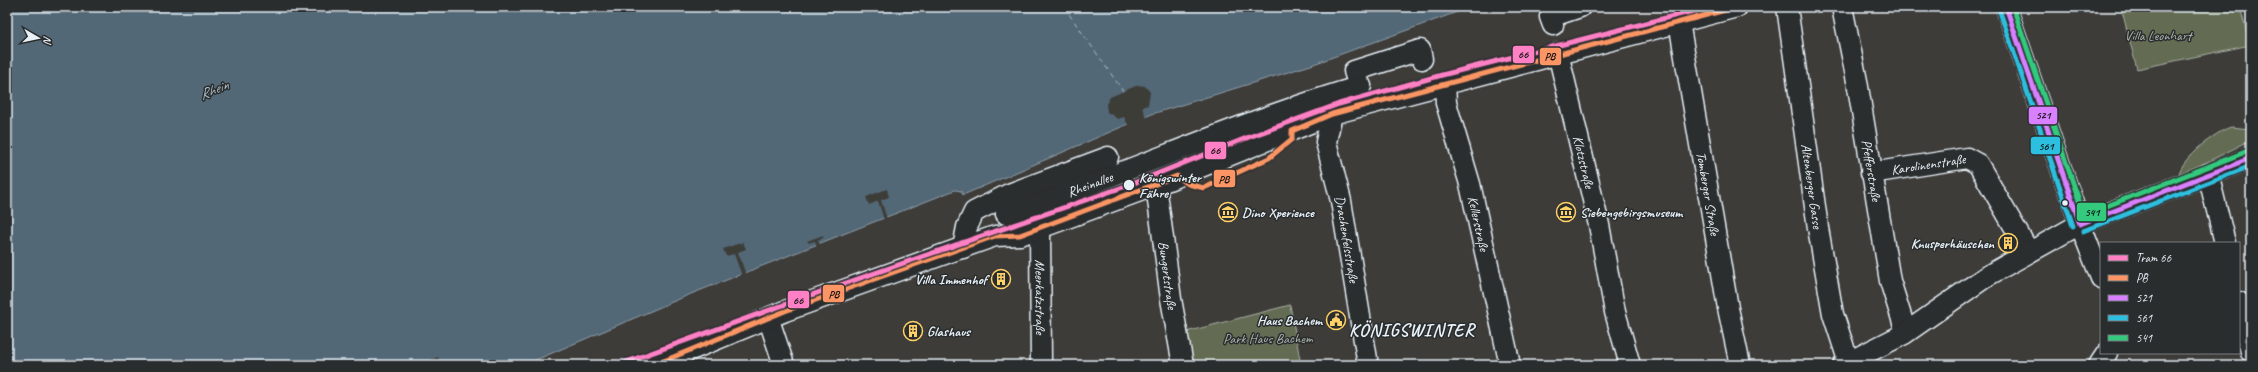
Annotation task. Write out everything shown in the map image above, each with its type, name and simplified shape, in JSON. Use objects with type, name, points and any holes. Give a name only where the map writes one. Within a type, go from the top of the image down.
[{"type":"street","points":[[1551,18],[1580,7]]},
{"type":"street","name":"Rheinallee","points":[[963,248],[967,226],[974,212],[1004,206],[1255,120],[1445,83],[1737,7]]},
{"type":"street","name":"Altenberger Gasse","points":[[1787,7],[1817,220],[1833,314],[1846,364]]},
{"type":"street","name":"Pfefferstraße","points":[[1842,7],[1857,81],[1890,281],[1906,332]]},
{"type":"street","points":[[2006,7],[2080,224],[2100,275]]},
{"type":"street","name":"Tomberger Straße","points":[[1679,22],[1728,308],[1740,365]]},
{"type":"street","points":[[1327,105],[1358,83],[1354,71],[1420,50],[1422,59]]},
{"type":"street","name":"Klotzstraße","points":[[1558,53],[1599,224],[1615,312],[1630,365]]},
{"type":"street","name":"Kellerstraße","points":[[1445,83],[1446,103],[1470,184],[1510,365]]},
{"type":"street","name":"Rheinallee","points":[[654,365],[769,320],[785,311],[995,236],[1020,235],[1156,185],[1327,105]]},
{"type":"street","name":"Drachenfelsstraße","points":[[1327,105],[1326,142],[1341,201],[1368,365]]},
{"type":"street","name":"Karolinenstraße","points":[[1871,173],[1968,158],[1978,164],[2029,252]]},
{"type":"street","points":[[1846,364],[1906,332],[1987,276],[2080,224],[2251,158]]},
{"type":"street","points":[[2208,174],[2225,242]]},
{"type":"street","name":"Bungertstraße","points":[[1156,185],[1171,299],[1184,365]]},
{"type":"street","points":[[995,236],[990,219],[1004,206]]},
{"type":"street","name":"Meerkatzstraße","points":[[1040,228],[1041,365]]},
{"type":"street","points":[[2240,306],[2251,352]]},
{"type":"street","points":[[769,320],[784,365]]},
{"type":"street","points":[[2099,365],[2106,354]]},
{"type":"green space","name":"Villa Leonhart","points":[[2121,7],[2240,7],[2250,45],[2137,69]]},
{"type":"green space","points":[[2231,127],[2251,129],[2251,140],[2179,174],[2186,161],[2200,146],[2217,134]]},
{"type":"green space","name":"Park Haus Bachem","points":[[1290,305],[1301,365],[1188,365],[1182,333]]},
{"type":"water","name":"Rhein","points":[[7,7],[1471,7],[1311,65],[1152,114],[963,195],[961,191],[955,190],[691,294],[524,365],[7,365]]},
{"type":"pier","points":[[1138,85],[1145,86],[1150,92],[1148,105],[1142,107],[1147,119],[1129,127],[1124,117],[1118,119],[1107,112],[1106,104],[1110,97]]},
{"type":"pier","points":[[887,189],[889,197],[881,200],[887,219],[884,220],[878,201],[869,205],[866,197]]},
{"type":"pier","points":[[823,235],[824,237],[818,240],[820,245],[817,247],[815,241],[809,243],[807,241]]},
{"type":"pier","points":[[743,242],[746,249],[738,252],[746,275],[742,276],[734,254],[726,256],[723,249]]},
{"type":"pier","points":[[438,357],[441,365],[418,365]]},
{"type":"ferry route","points":[[1064,7],[1123,91]]},
{"type":"tram line","name":"66","points":[[618,365],[800,299],[1129,185],[1249,137],[1339,104],[1442,75],[1709,7]]},
{"type":"transit line","name":"PB","points":[[654,365],[785,311],[995,236],[1020,235],[1177,176],[1188,184],[1204,188],[1269,158],[1292,139],[1292,131],[1332,114],[1737,7]]},
{"type":"transit line","name":"521","points":[[2006,7],[2080,224]]},
{"type":"transit line","name":"541","points":[[2013,7],[2084,215],[2248,151]]},
{"type":"transit line","name":"561","points":[[1999,9],[2073,226]]},
{"type":"transit line","name":"521","points":[[2080,224],[2251,158]]},
{"type":"transit line","name":"561","points":[[2083,231],[2251,166]]},
{"type":"place","name":"Königswinter Fähre","points":[[1129,185]]},
{"type":"place","name":"Dino Xperience","points":[[1228,212]]},
{"type":"place","name":"Siebengebirgsmuseum","points":[[1566,212]]},
{"type":"place","name":"Knusperhäuschen","points":[[2008,243]]},
{"type":"place","name":"Villa Immenhof","points":[[1001,279]]},
{"type":"place","name":"Haus Bachem","points":[[1336,320]]},
{"type":"place","name":"Glashaus","points":[[913,331]]},
{"type":"district","name":"KÖNIGSWINTER","points":[[1412,330]]}]
